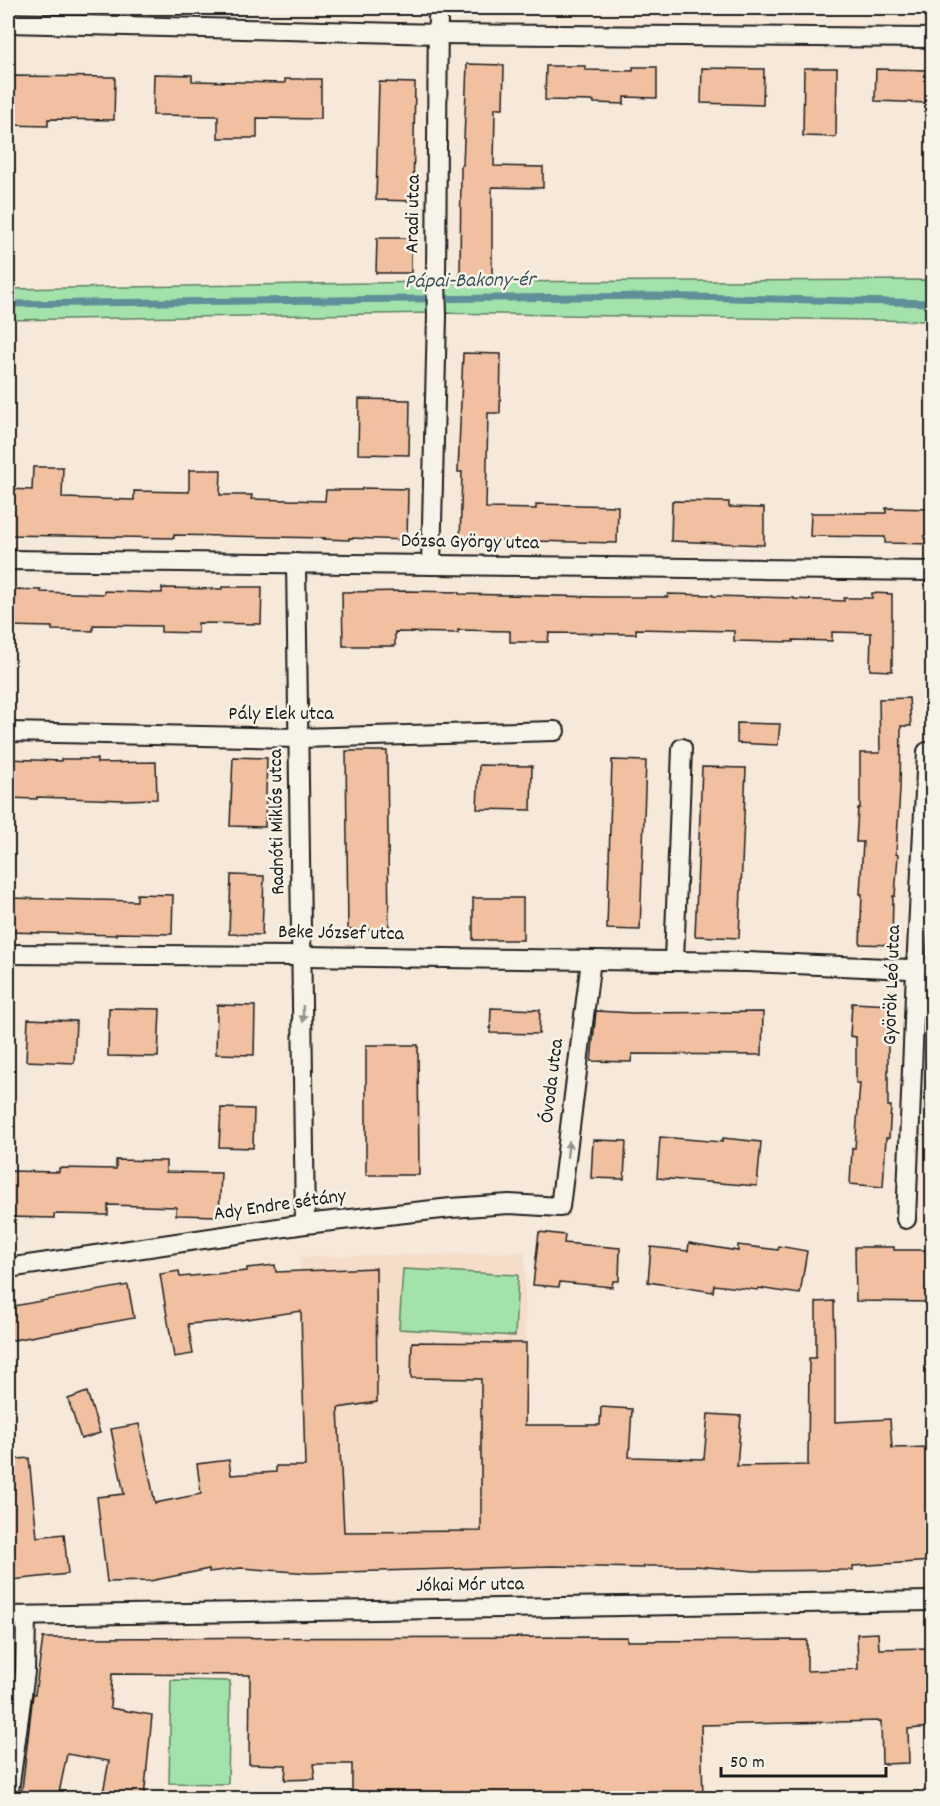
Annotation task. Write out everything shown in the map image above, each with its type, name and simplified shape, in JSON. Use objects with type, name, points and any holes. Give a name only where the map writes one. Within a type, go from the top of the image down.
[{"type":"street","name":"Aradi utca","points":[[431,565],[437,316],[438,8]]},
{"type":"street","points":[[8,23],[438,34],[933,38]]},
{"type":"street","name":"Dózsa György utca","points":[[8,560],[933,571]]},
{"type":"street","name":"Radnóti Miklós utca","points":[[296,563],[305,1224]]},
{"type":"street","name":"Pály Elek utca","points":[[8,732],[299,738],[555,731]]},
{"type":"street","points":[[674,961],[682,748]]},
{"type":"street","name":"Györök Leó utca","points":[[906,1219],[924,970],[927,752]]},
{"type":"street","name":"Beke József utca","points":[[8,954],[748,962],[924,970]]},
{"type":"street","name":"Óvoda utca","points":[[560,1207],[591,960]]},
{"type":"street","name":"Ady Endre sétány","points":[[8,1268],[305,1224],[509,1204],[560,1207]]},
{"type":"street","name":"Jókai Mór utca","points":[[8,1616],[933,1601]]},
{"type":"street","points":[[8,1798],[25,1672],[26,1616]]},
{"type":"shaded area","points":[[525,1252],[527,1566],[310,1573],[300,1257]]},
{"type":"green space","points":[[932,280],[932,321],[434,313],[8,320],[8,289],[431,282]]},
{"type":"green space","points":[[403,1269],[518,1275],[515,1336],[399,1329]]},
{"type":"green space","points":[[8,1654],[15,1683],[8,1727]]},
{"type":"green space","points":[[171,1680],[230,1681],[228,1784],[169,1783]]},
{"type":"building","points":[[467,64],[504,65],[503,108],[495,108],[494,166],[543,167],[543,188],[492,187],[492,278],[460,278],[461,165],[463,165]]},
{"type":"building","points":[[546,66],[585,66],[585,70],[633,71],[633,67],[657,67],[657,98],[624,97],[624,104],[545,100]]},
{"type":"building","points":[[702,68],[764,69],[763,105],[701,103]]},
{"type":"building","points":[[804,68],[837,68],[836,137],[803,136]]},
{"type":"building","points":[[876,69],[931,70],[930,103],[875,101]]},
{"type":"building","points":[[154,74],[192,75],[192,81],[285,83],[285,79],[321,79],[321,119],[257,118],[257,138],[218,138],[218,116],[153,115]]},
{"type":"building","points":[[8,76],[115,77],[114,120],[48,119],[48,126],[8,125]]},
{"type":"building","points":[[379,82],[415,83],[413,201],[376,200]]},
{"type":"building","points":[[377,238],[411,238],[411,273],[376,273]]},
{"type":"building","points":[[463,353],[501,354],[500,413],[488,413],[486,508],[536,509],[536,504],[618,506],[617,543],[485,540],[485,543],[460,543],[462,472],[458,472]]},
{"type":"building","points":[[359,399],[410,400],[409,455],[358,454]]},
{"type":"building","points":[[33,467],[63,467],[62,498],[134,500],[134,491],[189,492],[189,470],[221,470],[220,495],[252,495],[251,499],[325,501],[326,490],[408,489],[407,540],[174,535],[174,538],[8,535],[8,489],[32,490]]},
{"type":"building","points":[[672,501],[729,502],[729,507],[764,508],[764,545],[671,541]]},
{"type":"building","points":[[886,508],[933,509],[933,544],[885,543],[885,537],[810,536],[811,513],[886,513]]},
{"type":"building","points":[[222,587],[262,587],[261,624],[198,623],[198,633],[161,632],[161,626],[93,625],[93,631],[8,626],[8,589],[104,594],[104,591],[162,593],[162,588],[222,589]]},
{"type":"building","points":[[408,591],[603,597],[668,597],[668,594],[713,595],[844,601],[844,598],[872,598],[872,593],[892,594],[892,671],[870,670],[871,633],[832,632],[832,641],[734,641],[734,631],[636,629],[636,634],[549,633],[548,642],[510,642],[510,631],[458,630],[458,633],[395,632],[395,646],[343,646],[342,592]]},
{"type":"building","points":[[909,698],[911,726],[901,726],[896,854],[898,855],[895,896],[893,896],[892,945],[860,944],[863,842],[856,842],[858,808],[860,808],[860,753],[880,753],[879,699]]},
{"type":"building","points":[[737,723],[780,724],[778,745],[737,743]]},
{"type":"building","points":[[346,751],[387,751],[389,930],[348,930]]},
{"type":"building","points":[[233,757],[267,758],[265,827],[230,826]]},
{"type":"building","points":[[8,759],[61,761],[61,759],[97,759],[97,763],[156,762],[157,799],[8,798]]},
{"type":"building","points":[[612,760],[646,761],[640,930],[607,929]]},
{"type":"building","points":[[479,765],[532,766],[531,810],[477,809]]},
{"type":"building","points":[[702,767],[746,768],[739,938],[695,936]]},
{"type":"building","points":[[231,875],[264,876],[262,935],[229,934]]},
{"type":"building","points":[[137,894],[173,895],[172,934],[8,932],[8,898],[137,901]]},
{"type":"building","points":[[473,898],[523,898],[523,940],[473,940]]},
{"type":"building","points":[[852,1003],[892,1005],[890,1039],[888,1039],[888,1106],[891,1106],[889,1138],[886,1138],[883,1187],[850,1184],[860,1083],[856,1083],[856,1037],[850,1036]]},
{"type":"building","points":[[217,1005],[255,1006],[254,1055],[216,1054]]},
{"type":"building","points":[[109,1008],[160,1009],[158,1057],[108,1056]]},
{"type":"building","points":[[491,1008],[540,1010],[539,1034],[490,1033]]},
{"type":"building","points":[[596,1011],[763,1012],[762,1055],[632,1054],[631,1062],[591,1061]]},
{"type":"building","points":[[28,1019],[76,1021],[74,1063],[26,1061]]},
{"type":"building","points":[[366,1045],[418,1045],[419,1175],[366,1175]]},
{"type":"building","points":[[221,1108],[254,1109],[253,1148],[219,1147]]},
{"type":"building","points":[[660,1137],[722,1142],[723,1138],[761,1142],[757,1186],[657,1178]]},
{"type":"building","points":[[593,1140],[626,1141],[624,1179],[591,1178]]},
{"type":"building","points":[[116,1160],[166,1161],[166,1172],[221,1173],[219,1216],[176,1215],[176,1207],[108,1205],[108,1215],[54,1214],[54,1218],[8,1217],[8,1171],[59,1172],[59,1168],[116,1169]]},
{"type":"building","points":[[539,1232],[565,1235],[564,1243],[620,1248],[619,1281],[613,1281],[612,1287],[560,1282],[559,1287],[533,1285]]},
{"type":"building","points":[[689,1243],[738,1251],[738,1245],[778,1250],[779,1246],[807,1251],[800,1294],[714,1285],[713,1292],[648,1282],[651,1247],[688,1251]]},
{"type":"building","points":[[855,1247],[933,1250],[933,1302],[856,1301]]},
{"type":"building","points":[[275,1265],[276,1272],[376,1268],[377,1402],[338,1408],[344,1532],[481,1531],[481,1379],[411,1378],[412,1342],[526,1343],[525,1425],[600,1425],[601,1407],[632,1409],[629,1457],[704,1459],[708,1414],[741,1416],[737,1466],[808,1465],[809,1358],[816,1358],[816,1302],[834,1301],[835,1422],[890,1419],[892,1448],[933,1447],[933,1561],[853,1566],[853,1570],[754,1571],[696,1566],[644,1566],[644,1568],[552,1566],[310,1573],[241,1568],[209,1572],[209,1569],[150,1581],[107,1582],[97,1497],[124,1494],[111,1429],[139,1424],[155,1503],[201,1494],[197,1464],[229,1460],[231,1475],[276,1472],[276,1466],[305,1466],[301,1311],[240,1320],[188,1324],[193,1354],[174,1357],[160,1274],[179,1271],[180,1277],[247,1271],[247,1268]]},
{"type":"building","points":[[128,1285],[134,1318],[8,1341],[8,1307]]},
{"type":"building","points":[[87,1392],[100,1433],[81,1439],[68,1399]]},
{"type":"building","points":[[29,1458],[37,1537],[64,1534],[68,1574],[12,1580],[8,1541],[8,1460]]},
{"type":"building","points":[[878,1633],[879,1649],[933,1648],[933,1727],[908,1729],[909,1763],[882,1764],[881,1721],[701,1725],[703,1798],[352,1798],[352,1764],[313,1764],[315,1779],[285,1780],[286,1765],[249,1764],[250,1675],[112,1674],[110,1708],[152,1715],[144,1798],[102,1798],[109,1761],[67,1754],[58,1798],[21,1798],[33,1694],[35,1694],[43,1638],[627,1637],[627,1641],[807,1640],[807,1671],[858,1669],[857,1634]]},
{"type":"waterway","name":"Pápai-Bakony-ér","points":[[8,304],[655,296],[932,303]]}]
